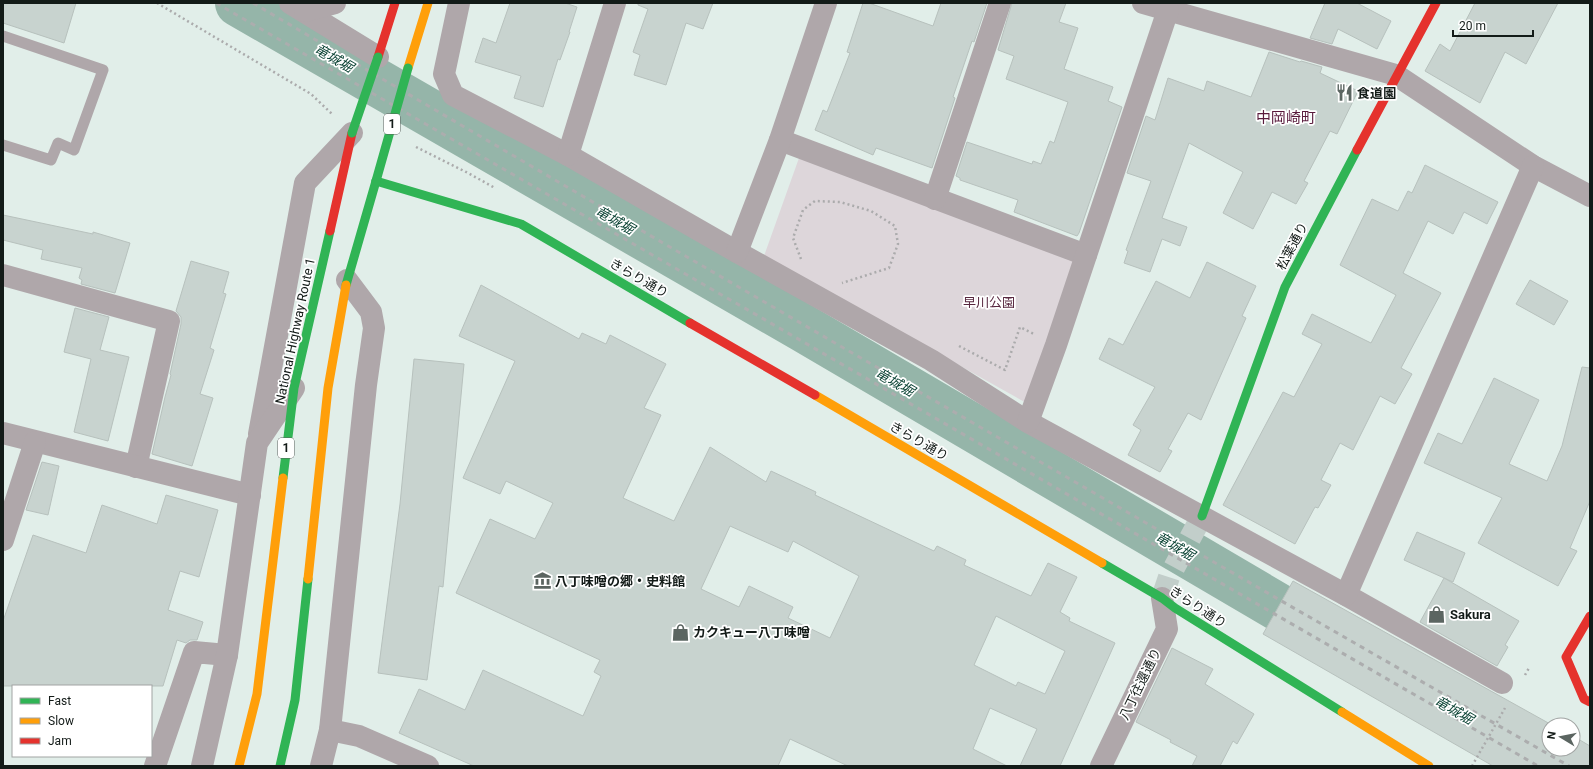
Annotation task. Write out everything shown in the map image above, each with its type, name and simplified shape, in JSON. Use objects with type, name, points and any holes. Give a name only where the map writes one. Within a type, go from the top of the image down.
[{"type":"main road","name":"National Highway Route 1","points":[[239,766],[257,694],[294,388],[352,133],[378,57],[394,3]]},
{"type":"main road","name":"1","points":[[280,766],[295,700],[328,388],[347,280],[428,3]]},
{"type":"main road","name":"松葉通り","points":[[1202,516],[1285,287],[1396,75],[1436,3]]},
{"type":"main road","name":"きらり通り","points":[[376,181],[521,224],[1162,598],[1175,608],[1429,766]]},
{"type":"main road","points":[[1590,616],[1566,657],[1584,699],[1590,702]]},
{"type":"street","points":[[298,7],[334,3]]},
{"type":"street","points":[[459,3],[444,74],[453,94],[568,155],[737,252],[931,360],[1028,422],[1346,595],[1504,693]]},
{"type":"street","points":[[568,155],[615,3]]},
{"type":"street","points":[[737,252],[780,140],[826,3]]},
{"type":"street","points":[[935,199],[1000,3]]},
{"type":"street","points":[[1143,3],[1396,75],[1533,166],[1590,196]]},
{"type":"street","points":[[298,7],[378,57]]},
{"type":"street","points":[[1028,422],[1056,345],[1168,10]]},
{"type":"street","points":[[202,766],[227,655],[257,443],[305,183],[352,133]]},
{"type":"street","points":[[780,140],[1086,256]]},
{"type":"street","points":[[1346,595],[1533,166]]},
{"type":"street","points":[[3,275],[169,321],[136,466]]},
{"type":"street","points":[[321,766],[330,730],[366,385],[374,328],[371,312],[347,280]]},
{"type":"street","points":[[257,443],[294,388]]},
{"type":"street","points":[[3,433],[250,495]]},
{"type":"street","points":[[3,540],[35,442]]},
{"type":"street","name":"八丁往還通り","points":[[1101,766],[1167,628],[1162,598]]},
{"type":"street","points":[[155,766],[194,652],[227,655]]},
{"type":"street","points":[[330,730],[360,736],[428,766]]},
{"type":"lane","points":[[3,36],[103,70],[74,150],[58,143],[51,160],[3,145]]},
{"type":"path","points":[[157,3],[311,94],[352,133]]},
{"type":"path","points":[[416,147],[468,173],[499,191]]},
{"type":"path","points":[[806,263],[801,259],[793,238],[803,210],[815,202],[840,202],[871,211],[895,226],[898,244],[889,268],[839,284],[846,287]]},
{"type":"path","points":[[954,343],[1005,370],[1020,327],[1056,345]]},
{"type":"path","points":[[1472,766],[1504,693]]},
{"type":"green space","name":"早川公園","points":[[799,158],[1078,260],[1030,405],[764,256]]},
{"type":"building","points":[[3,3],[76,3],[64,43],[3,23]]},
{"type":"building","points":[[510,3],[565,3],[577,7],[570,32],[560,60],[558,59],[543,107],[514,98],[521,76],[475,62],[483,38],[496,43]]},
{"type":"building","points":[[638,3],[713,3],[703,29],[686,23],[666,85],[634,75],[640,55],[633,52],[648,9],[638,5]]},
{"type":"building","points":[[863,3],[869,3],[933,26],[941,3],[987,3],[953,97],[955,98],[932,168],[876,148],[873,155],[815,130],[823,110],[827,112],[850,53],[847,52]]},
{"type":"building","points":[[1012,3],[1066,3],[1059,22],[1078,28],[1064,69],[1113,87],[1108,101],[1122,107],[1077,236],[1014,212],[1018,200],[960,180],[960,178],[956,176],[967,142],[1032,164],[1033,161],[1041,164],[1050,141],[1054,143],[1068,102],[1006,79],[1014,56],[998,50]]},
{"type":"building","points":[[1325,3],[1357,3],[1391,21],[1377,49],[1338,29],[1332,44],[1310,38]]},
{"type":"building","points":[[1475,3],[1558,3],[1526,64],[1505,52],[1480,103],[1425,71],[1440,44],[1450,51]]},
{"type":"building","points":[[1269,52],[1322,67],[1320,73],[1358,91],[1337,134],[1330,131],[1304,181],[1308,183],[1296,204],[1272,192],[1253,229],[1223,213],[1243,172],[1189,143],[1162,218],[1187,227],[1180,246],[1162,239],[1150,272],[1124,263],[1128,251],[1126,250],[1151,181],[1127,173],[1146,116],[1155,120],[1168,78],[1204,91],[1207,81],[1251,97]]},
{"type":"building","points":[[1425,165],[1498,202],[1487,224],[1464,212],[1453,234],[1428,221],[1403,273],[1441,293],[1401,368],[1412,374],[1395,404],[1380,396],[1353,450],[1340,443],[1321,480],[1331,485],[1318,508],[1315,507],[1295,544],[1223,505],[1283,392],[1294,397],[1322,344],[1302,334],[1312,314],[1371,343],[1396,295],[1340,265],[1372,199],[1398,211],[1408,191],[1412,193]]},
{"type":"building","points":[[3,215],[93,234],[93,232],[130,243],[115,293],[81,284],[82,280],[79,278],[82,268],[41,259],[43,250],[3,240]]},
{"type":"building","points":[[191,261],[229,272],[223,293],[226,294],[210,348],[214,350],[200,394],[213,398],[192,466],[152,454],[171,375],[181,324],[181,317],[176,311]]},
{"type":"building","points":[[1207,262],[1256,286],[1242,316],[1246,318],[1201,420],[1188,413],[1168,449],[1172,451],[1160,472],[1128,455],[1141,430],[1133,425],[1155,387],[1099,359],[1109,338],[1123,345],[1156,281],[1190,298]]},
{"type":"building","points":[[1530,280],[1568,301],[1554,325],[1516,304]]},
{"type":"building","points":[[481,285],[579,339],[582,333],[606,344],[610,335],[666,364],[644,408],[661,415],[623,498],[674,521],[710,447],[766,482],[771,471],[816,492],[815,495],[934,551],[937,546],[966,560],[964,565],[1031,596],[1048,563],[1077,577],[1060,612],[1070,618],[1069,621],[1115,643],[1060,766],[1020,766],[1037,729],[990,708],[973,749],[1007,766],[848,766],[790,739],[778,766],[474,766],[399,733],[419,689],[465,710],[483,670],[583,716],[601,676],[594,672],[600,660],[456,593],[490,519],[535,539],[553,503],[506,481],[500,494],[463,478],[515,361],[459,336]],"holes":[[[730,526],[788,552],[793,541],[859,576],[830,638],[788,618],[793,607],[749,586],[739,607],[701,589]],[[996,616],[1065,651],[1045,694],[1018,682],[1016,686],[974,665]]]},
{"type":"building","points":[[75,308],[109,317],[100,350],[129,357],[108,441],[74,432],[91,359],[64,352]]},
{"type":"building","points":[[414,359],[464,364],[443,587],[439,586],[427,680],[378,673],[400,504]]},
{"type":"building","points":[[1582,367],[1590,368],[1590,501],[1570,548],[1577,551],[1558,586],[1478,543],[1502,498],[1424,463],[1438,433],[1462,444],[1494,378],[1539,400],[1509,464],[1547,481],[1562,446]]},
{"type":"building","points":[[42,462],[59,466],[48,515],[26,510]]},
{"type":"building","points":[[166,495],[218,510],[199,577],[180,571],[168,610],[203,622],[197,640],[190,640],[186,643],[177,640],[163,686],[3,686],[3,621],[33,535],[86,553],[102,505],[157,524]]},
{"type":"building","points":[[1417,532],[1465,553],[1453,582],[1404,560]]},
{"type":"building","points":[[1444,578],[1519,621],[1505,645],[1508,647],[1497,666],[1420,622]]},
{"type":"building","points":[[1293,581],[1541,719],[1541,757],[1581,757],[1581,741],[1590,746],[1590,766],[1493,766],[1263,634]]},
{"type":"building","points":[[1172,648],[1213,669],[1205,684],[1254,714],[1237,744],[1233,741],[1220,766],[1192,766],[1197,756],[1170,742],[1171,740],[1136,722]]},
{"type":"waterway","name":"竜城堀","points":[[239,3],[803,328],[1336,641]]},
{"type":"tunnel","points":[[1162,598],[1169,577],[1202,516]]},
{"type":"railway","points":[[216,3],[1538,766]]},
{"type":"railway","points":[[253,3],[1239,577],[1569,766]]},
{"type":"traffic: fast","points":[[352,133],[378,57]]},
{"type":"traffic: fast","points":[[376,181],[408,68]]},
{"type":"traffic: fast","points":[[1202,516],[1285,287],[1357,150]]},
{"type":"traffic: fast","points":[[376,181],[521,224],[690,323]]},
{"type":"traffic: fast","points":[[346,285],[376,181]]},
{"type":"traffic: fast","points":[[283,478],[294,388],[330,231]]},
{"type":"traffic: fast","points":[[1102,563],[1162,598],[1175,608],[1342,712]]},
{"type":"traffic: fast","points":[[280,766],[295,700],[308,579]]},
{"type":"traffic: slow","points":[[408,68],[428,3]]},
{"type":"traffic: slow","points":[[308,579],[328,388],[346,285]]},
{"type":"traffic: slow","points":[[815,395],[1102,563]]},
{"type":"traffic: slow","points":[[239,766],[257,694],[283,478]]},
{"type":"traffic: slow","points":[[1342,712],[1429,766]]},
{"type":"traffic: jam","points":[[378,57],[395,3]]},
{"type":"traffic: jam","points":[[1357,150],[1436,3]]},
{"type":"traffic: jam","points":[[330,231],[352,133]]},
{"type":"traffic: jam","points":[[690,323],[815,395]]},
{"type":"traffic: jam","points":[[1590,616],[1566,657],[1584,699],[1590,702]]},
{"type":"place","name":"食道園","points":[[1344,93]]},
{"type":"place","name":"八丁味噌の郷・史料館","points":[[542,581]]},
{"type":"place","name":"Sakura","points":[[1437,614]]},
{"type":"place","name":"カクキュー八丁味噌","points":[[680,632]]},
{"type":"district","name":"中岡崎町","points":[[1286,118]]}]
